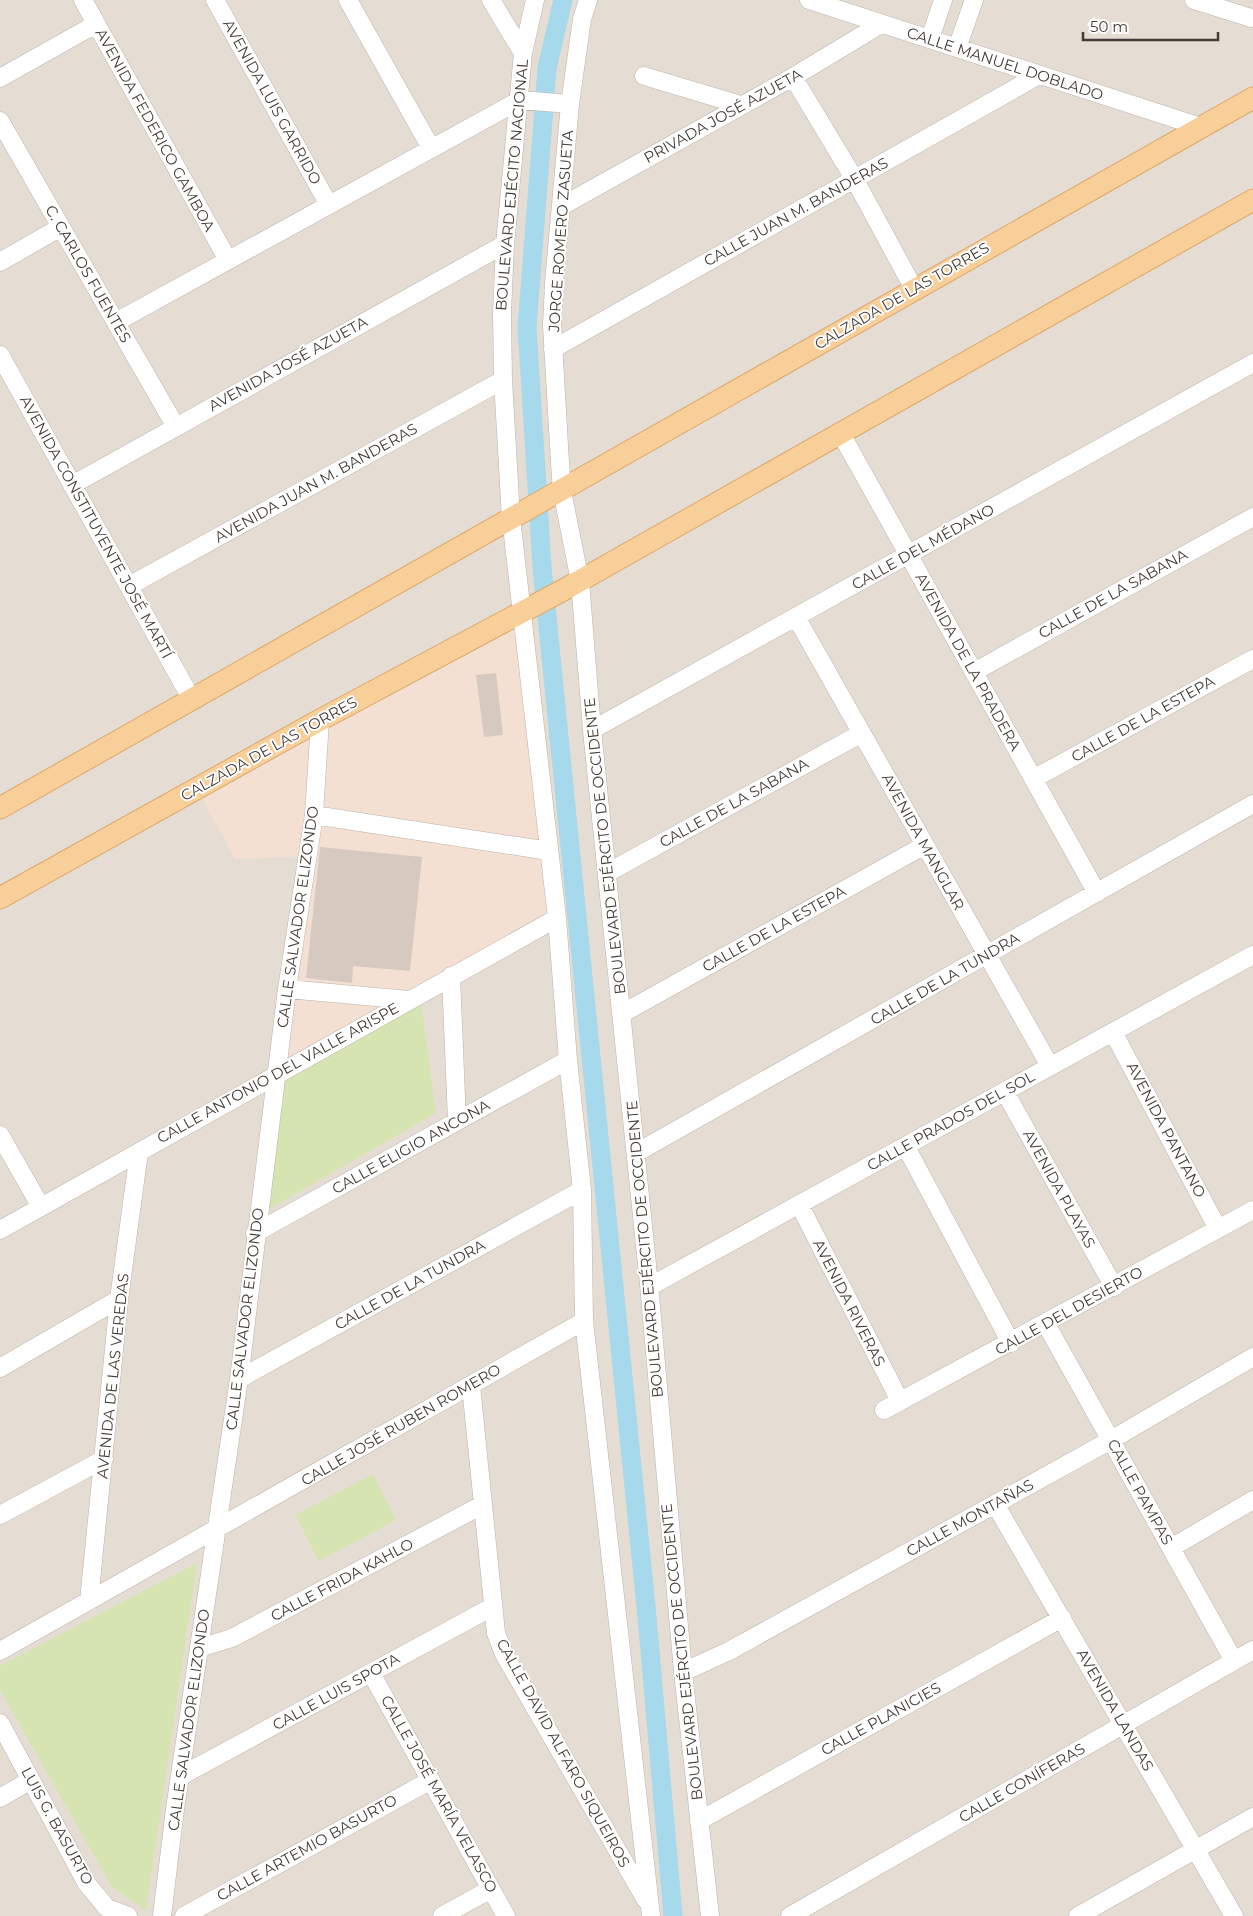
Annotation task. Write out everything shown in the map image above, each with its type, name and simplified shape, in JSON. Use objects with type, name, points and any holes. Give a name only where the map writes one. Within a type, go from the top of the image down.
[{"type":"main road","name":"CALZADA DE LAS TORRES","points":[[510,518],[557,494],[914,289],[1253,98]]},
{"type":"main road","points":[[574,585],[840,432],[1253,200]]},
{"type":"main road","points":[[0,808],[510,518]]},
{"type":"main road","name":"CALZADA DE LAS TORRES","points":[[0,898],[320,720],[574,585]]},
{"type":"street","name":"AVENIDA FEDERICO GAMBOA","points":[[83,0],[228,260]]},
{"type":"street","name":"AVENIDA LUIS GARRIDO","points":[[215,0],[329,205]]},
{"type":"street","points":[[348,0],[431,148]]},
{"type":"street","points":[[491,0],[523,53]]},
{"type":"street","name":"BOULEVARD EJÉCITO NACIONAL","points":[[531,607],[510,518],[503,380],[502,313],[505,244],[523,100],[523,53],[535,0]]},
{"type":"street","name":"JORGE ROMERO ZASUETA","points":[[574,585],[557,494],[553,349],[554,283],[562,206],[564,104],[582,19],[588,0]]},
{"type":"street","name":"CALLE MANUEL DOBLADO","points":[[809,0],[1201,127]]},
{"type":"street","points":[[930,40],[943,0]]},
{"type":"street","points":[[957,48],[974,0]]},
{"type":"street","points":[[1200,1],[1251,18]]},
{"type":"street","points":[[0,78],[96,24]]},
{"type":"street","name":"PRIVADA JOSÉ AZUETA","points":[[562,206],[793,77],[882,24]]},
{"type":"street","name":"CALLE JUAN M. BANDERAS","points":[[553,349],[1039,75]]},
{"type":"street","points":[[644,76],[741,106]]},
{"type":"street","points":[[793,77],[855,180],[914,289]]},
{"type":"street","points":[[116,322],[431,148],[523,100],[564,104]]},
{"type":"street","name":"C. CARLOS FUENTES","points":[[0,121],[176,427]]},
{"type":"street","points":[[0,262],[61,227]]},
{"type":"street","name":"AVENIDA JOSÉ AZUETA","points":[[72,485],[505,244]]},
{"type":"street","name":"AVENIDA CONSTITUYENTE JOSÉ MARTÍ","points":[[0,355],[191,698]]},
{"type":"street","name":"CALLE DEL MÉDANO","points":[[592,730],[1253,362]]},
{"type":"street","name":"AVENIDA JUAN M. BANDERAS","points":[[128,586],[503,380]]},
{"type":"street","name":"AVENIDA DE LA PRADERA","points":[[840,432],[1096,893]]},
{"type":"street","name":"CALLE DE LA SABANA","points":[[974,672],[1253,517]]},
{"type":"street","name":"BOULEVARD EJÉRCITO DE OCCIDENTE","points":[[574,585],[623,1013],[683,1672],[710,1916]]},
{"type":"street","points":[[531,607],[549,851],[582,1190],[584,1321],[651,1911]]},
{"type":"street","name":"AVENIDA MANGLAR","points":[[796,618],[1050,1066]]},
{"type":"street","name":"CALLE DE LA ESTEPA","points":[[1033,779],[1253,659]]},
{"type":"street","name":"CALLE SALVADOR ELIZONDO","points":[[162,1916],[239,1379],[255,1233],[287,989],[314,815],[320,720]]},
{"type":"street","name":"CALLE DE LA SABANA","points":[[607,873],[862,733]]},
{"type":"street","name":"CALLE DE LA TUNDRA","points":[[636,1153],[1253,804]]},
{"type":"street","points":[[314,815],[549,851]]},
{"type":"street","name":"CALLE DE LA ESTEPA","points":[[623,1013],[925,845]]},
{"type":"street","name":"CALLE ANTONIO DEL VALLE ARISPE","points":[[0,1230],[557,918]]},
{"type":"street","name":"CALLE PRADOS DEL SOL","points":[[649,1284],[656,1283],[906,1147],[1253,955]]},
{"type":"street","points":[[451,976],[457,1121]]},
{"type":"street","points":[[287,989],[409,1000]]},
{"type":"street","name":"AVENIDA PANTANO","points":[[1113,1032],[1218,1229]]},
{"type":"street","name":"CALLE ELIGIO ANCONA","points":[[255,1233],[568,1060]]},
{"type":"street","name":"AVENIDA PLAYAS","points":[[1004,1092],[1114,1287]]},
{"type":"street","points":[[0,1135],[41,1207]]},
{"type":"street","points":[[906,1147],[1011,1343]]},
{"type":"street","name":"AVENIDA DE LAS VEREDAS","points":[[89,1601],[120,1299],[139,1152]]},
{"type":"street","name":"CALLE DE LA TUNDRA","points":[[239,1379],[582,1190]]},
{"type":"street","name":"AVENIDA RIVERAS","points":[[799,1204],[900,1401]]},
{"type":"street","name":"CALLE DEL DESIERTO","points":[[884,1410],[1011,1343],[1253,1210]]},
{"type":"street","points":[[0,1368],[120,1299]]},
{"type":"street","name":"CALLE JOSÉ RUBEN ROMERO","points":[[0,1652],[584,1321]]},
{"type":"street","name":"CALLE PAMPAS","points":[[1046,1324],[1234,1661]]},
{"type":"street","name":"CALLE MONTAÑAS","points":[[683,1672],[729,1651],[1111,1440],[1253,1357]]},
{"type":"street","name":"CALLE DAVID ALFARO SIQUEIROS","points":[[471,1386],[496,1633],[504,1654],[651,1911]]},
{"type":"street","points":[[0,1516],[104,1459]]},
{"type":"street","points":[[1171,1548],[1253,1500]]},
{"type":"street","name":"AVENIDA LANDAS","points":[[995,1504],[1234,1916]]},
{"type":"street","name":"CALLE FRIDA KAHLO","points":[[199,1648],[232,1638],[482,1505]]},
{"type":"street","name":"CALLE LUIS SPOTA","points":[[181,1776],[492,1607]]},
{"type":"street","name":"CALLE PLANICIES","points":[[699,1820],[1062,1618]]},
{"type":"street","name":"CALLE CONÍFERAS","points":[[790,1916],[1253,1650]]},
{"type":"street","name":"CALLE JOSÉ MARÍA VELASCO","points":[[371,1673],[506,1916]]},
{"type":"street","name":"LUIS G. BASURTO","points":[[0,1723],[87,1884],[107,1908],[128,1916]]},
{"type":"street","points":[[0,1798],[31,1780]]},
{"type":"street","name":"CALLE ARTEMIO BASURTO","points":[[184,1916],[431,1780]]},
{"type":"street","points":[[1078,1916],[1253,1817]]},
{"type":"street","points":[[442,1916],[491,1889]]},
{"type":"shaded area","points":[[0,0],[1253,0],[1253,1916],[0,1916]]},
{"type":"shaded area","points":[[523,611],[557,918],[277,1074],[308,856],[235,859],[197,789]]},
{"type":"green space","points":[[421,1002],[436,1113],[264,1212],[280,1082]]},
{"type":"green space","points":[[373,1474],[396,1520],[319,1561],[295,1515]]},
{"type":"green space","points":[[197,1563],[146,1911],[112,1887],[0,1690],[0,1666]]},
{"type":"building","points":[[496,673],[503,735],[484,737],[476,675]]},
{"type":"building","points":[[320,847],[422,857],[410,971],[353,966],[352,983],[306,978]]},
{"type":"waterway","points":[[563,0],[547,68],[527,327],[542,567],[647,1617],[673,1916]]}]
